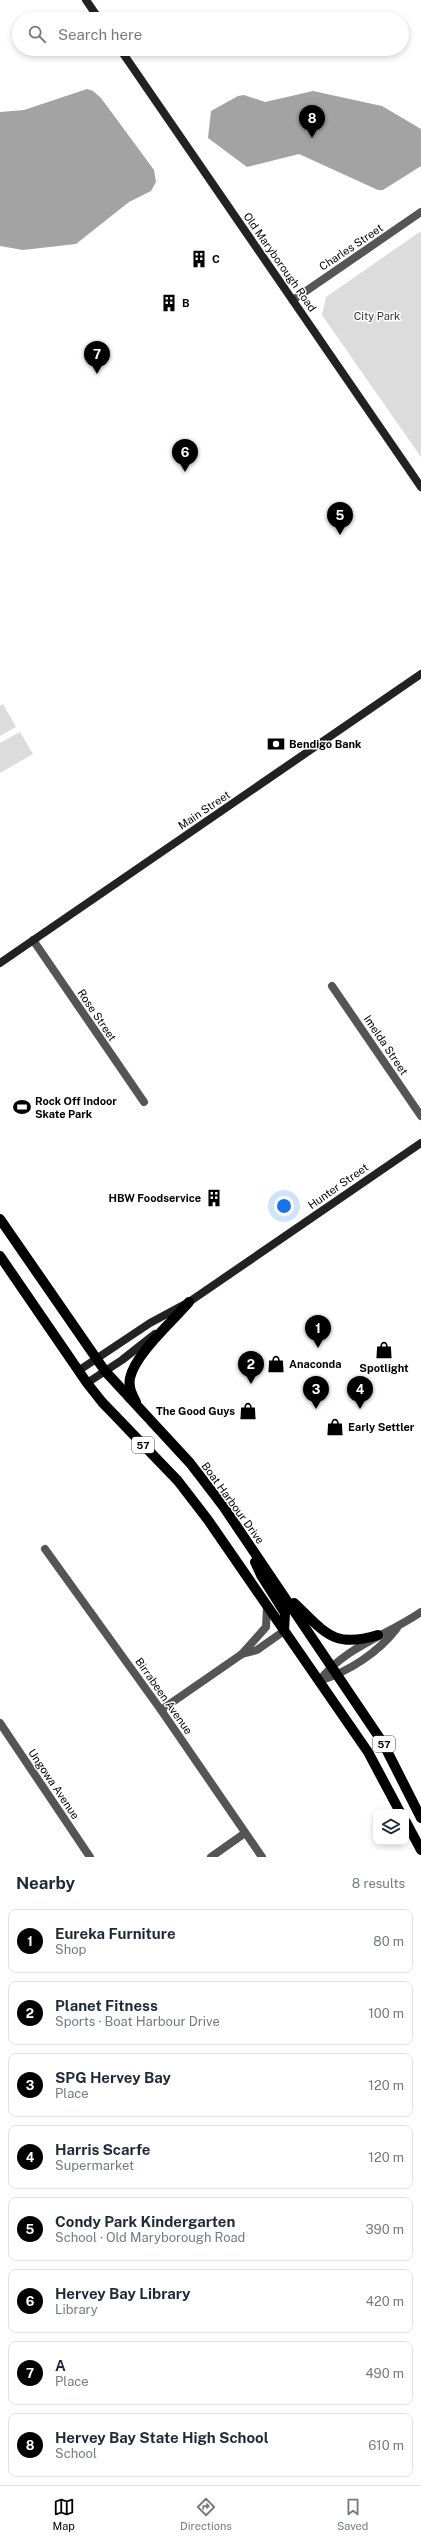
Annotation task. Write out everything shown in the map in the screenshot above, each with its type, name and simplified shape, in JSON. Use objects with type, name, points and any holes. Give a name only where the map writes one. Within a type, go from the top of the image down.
[{"type":"main road","name":"Boat Harbour Drive","points":[[0,1219],[95,1358],[139,1409],[190,1463],[247,1541],[383,1742],[421,1818]]},
{"type":"main road","name":"57","points":[[0,1256],[87,1383],[102,1402],[178,1481],[368,1752],[398,1809]]},
{"type":"main road","points":[[139,1409],[129,1387],[130,1377],[148,1348],[189,1302]]},
{"type":"main road","points":[[247,1541],[261,1575],[285,1613],[284,1631]]},
{"type":"main road","points":[[278,1587],[325,1633],[334,1638],[358,1641],[378,1635]]},
{"type":"main road","points":[[409,1828],[421,1850]]},
{"type":"street","points":[[86,0],[94,12]]},
{"type":"street","name":"Old Maryborough Road","points":[[125,56],[421,488]]},
{"type":"street","name":"Charles Street","points":[[293,300],[421,212]]},
{"type":"street","name":"Main Street","points":[[0,963],[421,674]]},
{"type":"street","name":"Rose Street","points":[[33,940],[144,1102]]},
{"type":"street","name":"Imelda Street","points":[[332,986],[421,1116]]},
{"type":"street","name":"Hunter Street","points":[[78,1370],[150,1323],[189,1302],[421,1143]]},
{"type":"street","name":"Hunter Street","points":[[87,1383],[128,1356],[189,1302]]},
{"type":"street","name":"Birrabeen Avenue","points":[[45,1549],[161,1710],[262,1857]]},
{"type":"street","points":[[161,1710],[242,1654],[266,1627],[267,1606]]},
{"type":"street","points":[[318,1681],[339,1675],[387,1641],[398,1628],[421,1612]]},
{"type":"street","points":[[318,1681],[331,1665],[378,1635],[398,1628]]},
{"type":"street","points":[[242,1654],[257,1650],[284,1631]]},
{"type":"street","name":"Ungowa Avenue","points":[[0,1723],[90,1857]]},
{"type":"street","points":[[211,1857],[245,1832]]},
{"type":"green space","name":"City Park","points":[[421,231],[421,457],[322,315],[326,297]]},
{"type":"green space","points":[[3,704],[16,727],[0,736],[0,706]]},
{"type":"green space","points":[[20,732],[33,754],[0,773],[0,743]]},
{"type":"shaded area","points":[[87,89],[93,91],[101,98],[154,170],[156,182],[151,191],[129,202],[76,244],[23,250],[0,246],[0,112],[24,110]]},
{"type":"shaded area","points":[[313,91],[382,106],[421,129],[421,166],[383,190],[378,190],[299,154],[247,167],[208,138],[211,111],[238,96],[244,95],[265,102]]},
{"type":"place","name":"Hervey Bay State High School","points":[[312,138]]},
{"type":"place","name":"C","points":[[199,259]]},
{"type":"place","name":"B","points":[[169,303]]},
{"type":"place","name":"A","points":[[97,374]]},
{"type":"place","name":"Hervey Bay Library","points":[[185,472]]},
{"type":"place","name":"Condy Park Kindergarten","points":[[340,535]]},
{"type":"place","name":"Bendigo Bank","points":[[276,744]]},
{"type":"place","name":"Rock Off Indoor Skate Park","points":[[22,1107]]},
{"type":"place","name":"HBW Foodservice","points":[[214,1198]]},
{"type":"place","name":"Eureka Furniture","points":[[318,1348]]},
{"type":"place","name":"Spotlight","points":[[384,1350]]},
{"type":"place","name":"Anaconda","points":[[276,1364]]},
{"type":"place","name":"Planet Fitness","points":[[251,1384]]},
{"type":"place","name":"SPG Hervey Bay","points":[[316,1409]]},
{"type":"place","name":"Harris Scarfe","points":[[360,1409]]},
{"type":"place","name":"The Good Guys","points":[[248,1411]]},
{"type":"place","name":"Early Settler","points":[[335,1427]]}]
